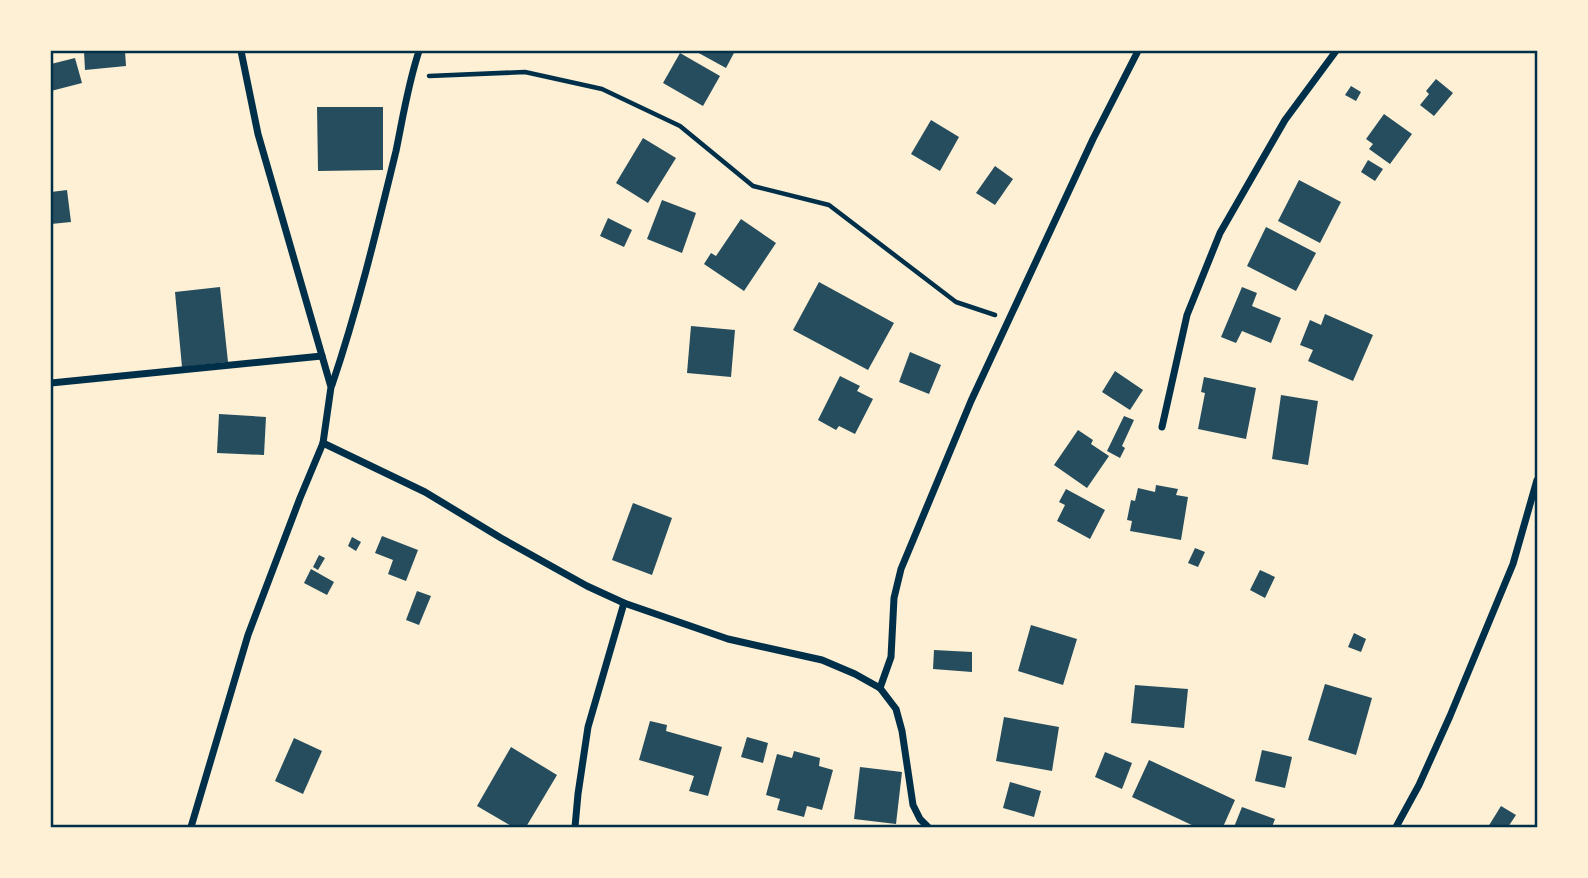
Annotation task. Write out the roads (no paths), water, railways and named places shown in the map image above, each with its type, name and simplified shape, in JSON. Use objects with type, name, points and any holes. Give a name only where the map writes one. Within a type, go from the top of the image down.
[{"type":"street","points":[[241,51],[258,134],[331,387]]},
{"type":"street","points":[[191,827],[248,635],[323,443],[331,387],[355,317],[419,51]]},
{"type":"street","points":[[880,688],[891,657],[894,598],[901,569],[971,401],[1093,139],[1138,51]]},
{"type":"street","points":[[1162,427],[1187,315],[1220,233],[1285,120],[1336,51]]},
{"type":"street","points":[[51,383],[322,356]]},
{"type":"street","points":[[323,443],[425,492],[587,586],[624,603],[728,639],[822,660],[880,688],[896,709],[913,805],[920,819],[928,827]]},
{"type":"street","points":[[1396,827],[1419,785],[1450,716],[1508,577],[1537,480]]},
{"type":"street","points":[[575,827],[588,727],[624,603]]}]
